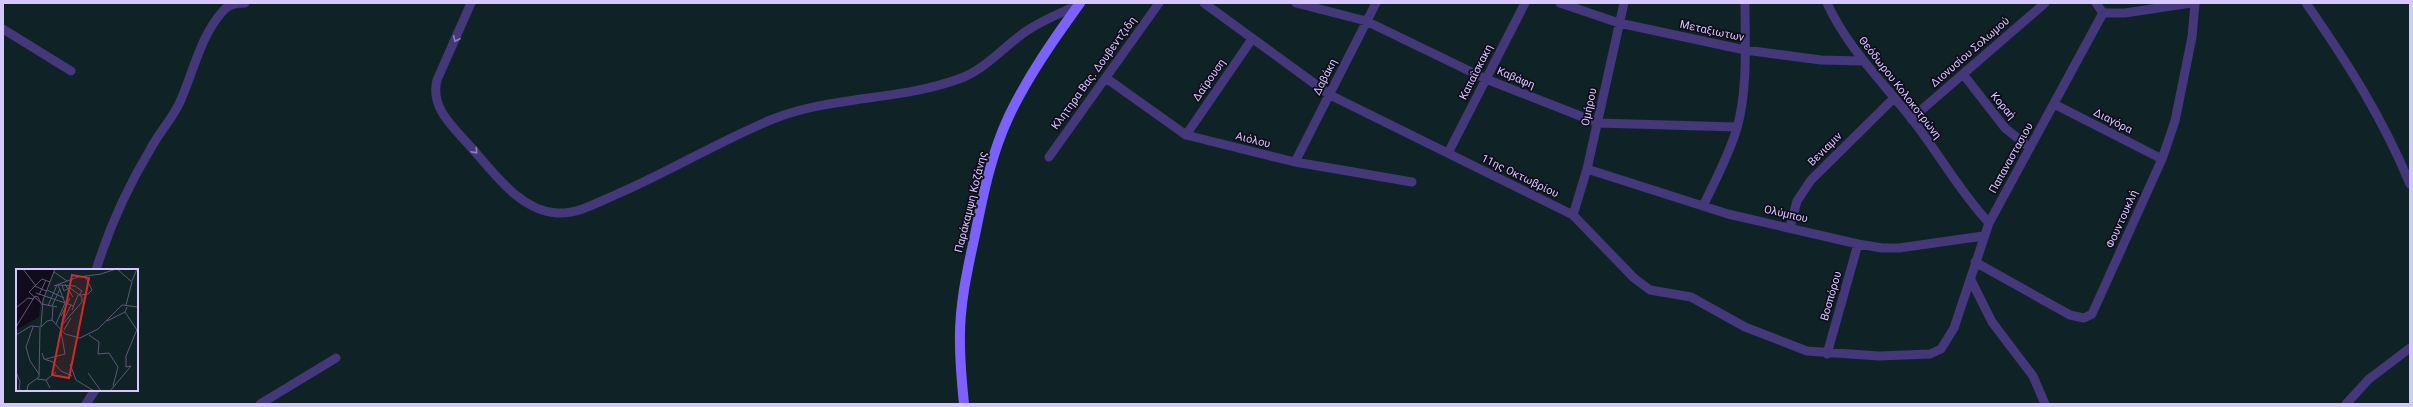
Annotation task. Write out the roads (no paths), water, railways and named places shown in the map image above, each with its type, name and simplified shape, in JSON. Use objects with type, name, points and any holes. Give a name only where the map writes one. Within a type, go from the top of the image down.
[{"type":"main road","name":"Παράκαμψη Κοζάνης","points":[[964,404],[960,343],[961,314],[966,276],[989,171],[1009,116],[1055,38],[1080,3]]},
{"type":"street","points":[[96,269],[105,240],[130,186],[151,147],[178,106],[211,28],[224,9],[235,3],[245,3]]},
{"type":"street","points":[[471,3],[437,80],[435,87],[437,102],[444,116],[497,176],[518,196],[530,204],[550,213],[572,212],[641,184],[776,118],[841,102],[928,86],[965,76],[978,69],[1025,32],[1080,3]]},
{"type":"street","name":"Κλητηρα Βας. Δουβεντζιδη","points":[[1049,157],[1159,3]]},
{"type":"street","name":"11ης Οκτωβρίου","points":[[1204,3],[1330,95],[1573,215],[1634,278],[1650,290],[1691,297],[1760,334],[1807,351],[1827,354],[1879,356],[1930,354],[1941,349],[1957,321]]},
{"type":"street","name":"Καβάφη","points":[[1296,3],[1366,21],[1486,79],[1598,123],[1737,127]]},
{"type":"street","name":"Δαβάκη","points":[[1295,162],[1376,3]]},
{"type":"street","name":"Καπαΐσκακη","points":[[1448,153],[1525,3]]},
{"type":"street","name":"Μεταξιωτων","points":[[1560,3],[1619,23],[1746,50],[1821,60],[1862,61]]},
{"type":"street","name":"Ομήρου","points":[[1573,215],[1587,169],[1624,3]]},
{"type":"street","points":[[1703,206],[1737,127],[1742,99],[1746,50],[1745,3]]},
{"type":"street","name":"Θεόδωρου Κολοκοτρώνη","points":[[1827,3],[1849,44],[1911,119],[1973,206],[1989,223]]},
{"type":"street","name":"Διονυσίου Σολωμού","points":[[1911,119],[2045,3]]},
{"type":"street","points":[[2096,3],[2103,13],[2125,12],[2191,3]]},
{"type":"street","name":"Φουντουκλή","points":[[1975,262],[2070,315],[2084,318],[2088,316],[2099,301],[2162,159],[2175,121],[2186,76],[2195,3]]},
{"type":"street","points":[[2306,3],[2359,80],[2399,158],[2410,184]]},
{"type":"street","name":"Παπαναστασιου","points":[[1957,321],[1971,280],[1983,236],[1989,223],[2103,13]]},
{"type":"street","points":[[3,30],[71,71]]},
{"type":"street","name":"Δαϊρουση","points":[[1186,135],[1252,39]]},
{"type":"street","name":"Κοραή","points":[[1963,74],[2005,128],[2030,148]]},
{"type":"street","name":"Αιόλου","points":[[1106,78],[1186,135],[1295,162],[1412,182]]},
{"type":"street","name":"Βενιαμιν","points":[[1790,227],[1797,200],[1811,180],[1894,98]]},
{"type":"street","name":"Διαγόρα","points":[[2054,104],[2162,159]]},
{"type":"street","name":"Ολύμπου","points":[[1587,169],[1703,206],[1858,244],[1882,248],[1899,248],[1983,236]]},
{"type":"street","name":"Βοσπόρου","points":[[1827,354],[1858,244]]},
{"type":"street","points":[[1971,280],[1992,322],[2033,376],[2045,404]]},
{"type":"street","points":[[2346,404],[2369,378],[2410,348]]},
{"type":"street","points":[[260,404],[336,358]]},
{"type":"street","points":[[86,404],[94,391]]}]
